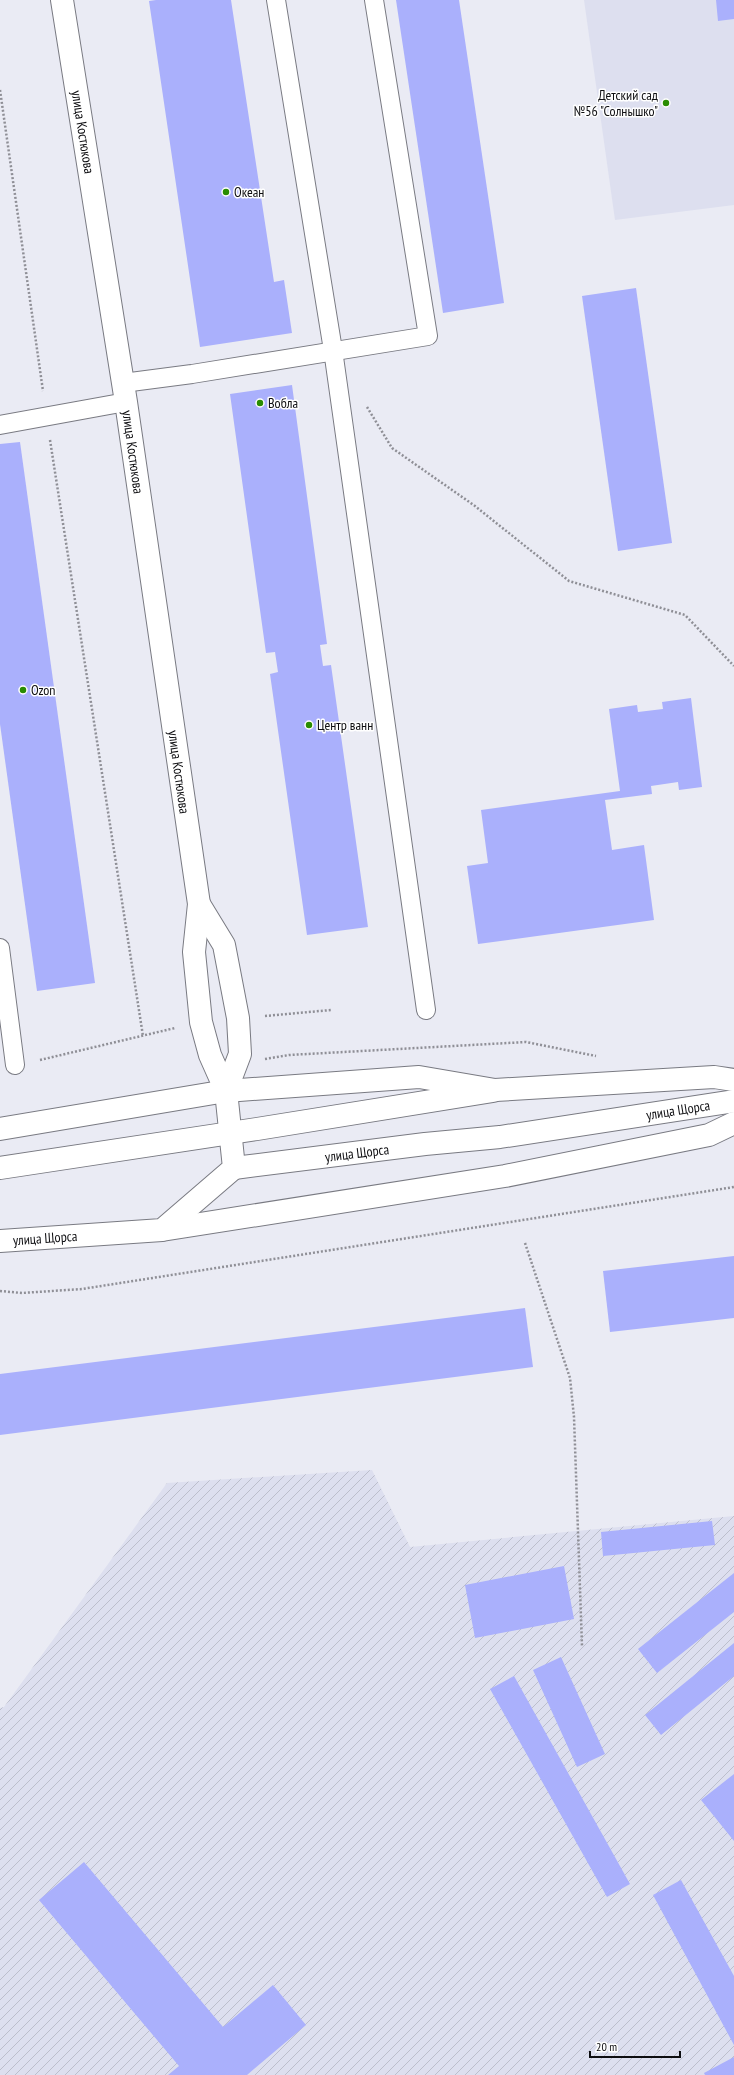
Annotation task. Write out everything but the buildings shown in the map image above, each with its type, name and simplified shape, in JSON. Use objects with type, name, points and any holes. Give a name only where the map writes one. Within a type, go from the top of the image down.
[{"type":"main road","name":"улица Костюкова","points":[[62,0],[124,392],[199,904],[194,952],[201,1022],[210,1056],[226,1091],[234,1168]]},
{"type":"main road","name":"улица Костюкова","points":[[199,904],[224,945],[238,1018],[240,1054],[226,1091]]},
{"type":"main road","points":[[0,1128],[226,1091],[419,1077],[495,1090]]},
{"type":"main road","name":"улица Щорса","points":[[0,1168],[230,1133],[495,1090],[714,1077],[734,1080]]},
{"type":"main road","name":"улица Щорса","points":[[234,1168],[425,1144],[500,1137],[734,1101]]},
{"type":"main road","name":"улица Щорса","points":[[0,1241],[162,1230],[505,1176],[709,1135],[734,1123]]},
{"type":"main road","points":[[162,1230],[234,1168]]},
{"type":"lane","points":[[276,0],[333,350],[426,1010]]},
{"type":"lane","points":[[0,425],[46,417],[124,392],[192,374],[333,350],[428,336],[374,0]]},
{"type":"lane","points":[[0,948],[15,1065]]},
{"type":"path","points":[[0,90],[46,417],[143,1036]]},
{"type":"path","points":[[364,402],[392,448],[475,506],[569,581],[685,615],[734,666]]},
{"type":"path","points":[[238,1018],[332,1010]]},
{"type":"path","points":[[15,1065],[201,1022]]},
{"type":"path","points":[[0,1291],[22,1293],[82,1289],[734,1187]]},
{"type":"path","points":[[525,1243],[570,1378],[574,1417],[582,1646]]},
{"type":"shaded area","name":"Детский сад №56 \"Солнышко\"","points":[[584,0],[734,0],[734,205],[615,220]]},
{"type":"shaded area","points":[[372,1470],[410,1547],[734,1516],[734,2075],[0,2075],[0,1708],[4,1707],[167,1483]]},
{"type":"place","name":"Детский сад №56 \"Солнышко\"","points":[[666,103]]},
{"type":"place","name":"Океан","points":[[226,192]]},
{"type":"place","name":"Вобла","points":[[260,403]]},
{"type":"place","name":"Ozon","points":[[23,690]]},
{"type":"place","name":"Центр ванн","points":[[309,725]]}]
